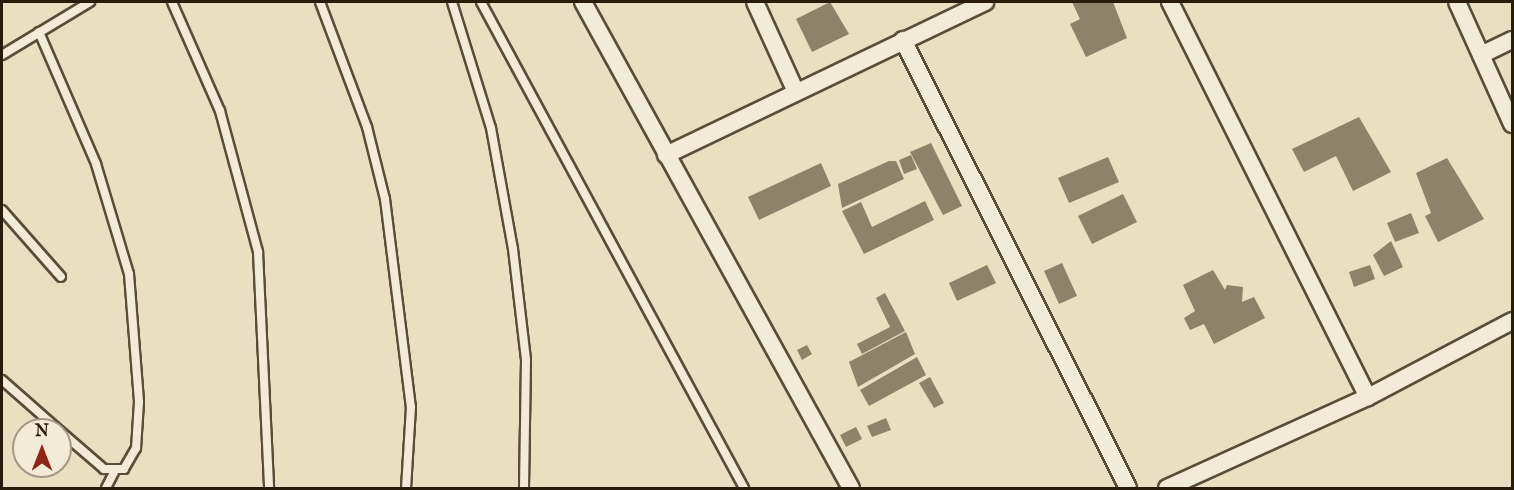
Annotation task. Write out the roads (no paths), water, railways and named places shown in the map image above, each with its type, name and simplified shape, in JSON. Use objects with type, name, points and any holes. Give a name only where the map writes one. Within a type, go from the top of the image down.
[{"type":"street","points":[[583,2],[851,489]]},
{"type":"street","points":[[755,2],[796,92]]},
{"type":"street","points":[[666,155],[985,2]]},
{"type":"street","points":[[1170,2],[1368,397]]},
{"type":"street","points":[[1457,2],[1512,124]]},
{"type":"street","points":[[903,40],[1128,489]]},
{"type":"street","points":[[1481,55],[1512,40]]},
{"type":"street","points":[[1167,489],[1368,397],[1512,321]]},
{"type":"lane","points":[[2,55],[90,2]]},
{"type":"lane","points":[[172,2],[220,111],[258,252],[269,489]]},
{"type":"lane","points":[[320,2],[367,127],[385,199],[411,407],[405,489]]},
{"type":"lane","points":[[452,2],[491,128],[513,249],[526,360],[524,489]]},
{"type":"lane","points":[[481,2],[744,489]]},
{"type":"lane","points":[[39,32],[96,164],[133,296],[136,448],[124,469],[114,472],[104,470],[72,441]]},
{"type":"lane","points":[[2,210],[61,277]]},
{"type":"lane","points":[[2,380],[46,418]]},
{"type":"lane","points":[[106,489],[114,472]]}]
